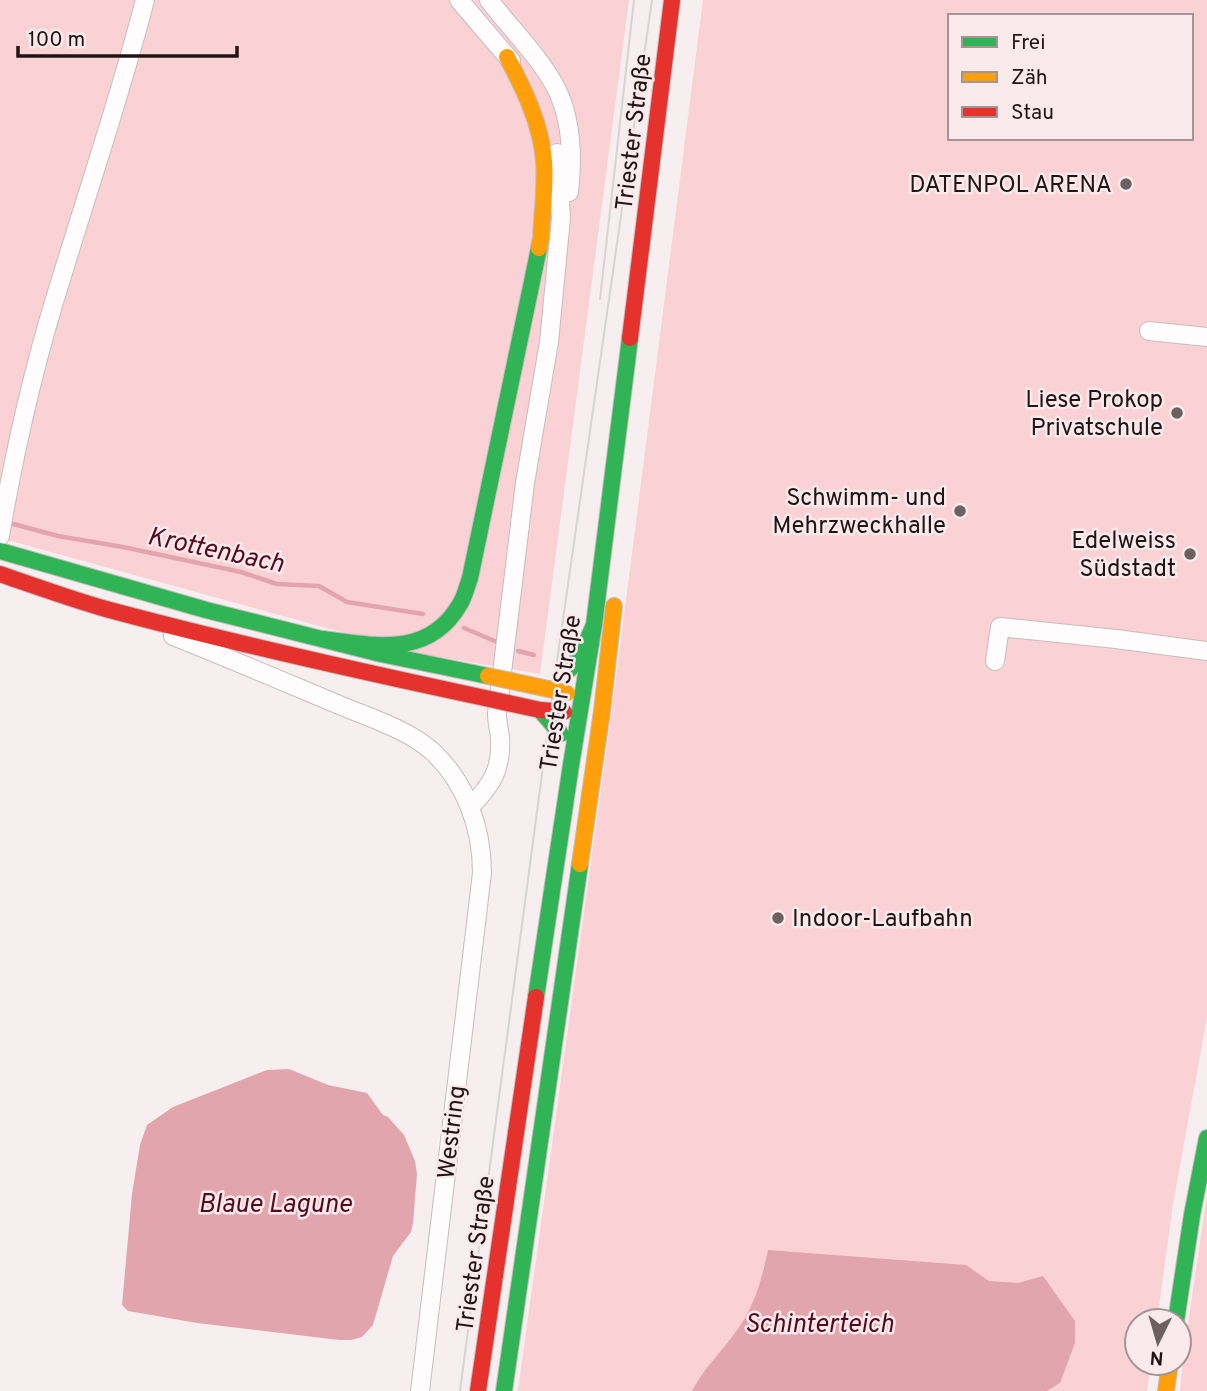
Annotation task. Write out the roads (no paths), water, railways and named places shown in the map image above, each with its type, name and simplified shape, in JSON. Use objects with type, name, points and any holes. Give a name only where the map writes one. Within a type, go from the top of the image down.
[{"type":"main road","name":"Triester Straße","points":[[478,1391],[571,765],[572,713],[594,625],[672,0]]},
{"type":"main road","name":"Triester Straße","points":[[666,174],[687,0]]},
{"type":"main road","points":[[323,639],[403,646],[430,636],[450,619],[462,601],[470,578],[541,238],[544,160],[536,120],[507,57]]},
{"type":"main road","points":[[0,551],[206,610],[381,654],[575,694],[602,711]]},
{"type":"main road","points":[[0,574],[104,608],[319,663],[540,710],[572,713],[602,711]]},
{"type":"main road","name":"Triester Straße","points":[[504,1391],[602,711],[616,590]]},
{"type":"main road","points":[[532,685],[559,678],[570,669],[582,654],[594,625]]},
{"type":"main road","points":[[540,710],[561,734],[571,765]]},
{"type":"main road","points":[[1178,1307],[1207,1138]]},
{"type":"street","points":[[0,536],[20,429],[61,278],[128,67],[145,0]]},
{"type":"street","points":[[459,0],[532,82],[549,117],[556,150],[561,218],[549,342],[525,483],[497,715],[500,737],[499,764],[492,781],[470,807]]},
{"type":"street","points":[[489,0],[547,73],[562,103],[570,134],[571,156],[567,205],[561,218]]},
{"type":"street","points":[[1149,331],[1207,337]]},
{"type":"street","name":"Westring","points":[[104,608],[376,720],[417,740],[433,752],[459,784],[470,807],[482,853],[482,873],[420,1391]]},
{"type":"street","points":[[995,661],[1000,627],[1207,651]]},
{"type":"water","name":"Blaue Lagune","points":[[289,1069],[328,1085],[367,1093],[383,1115],[404,1135],[415,1161],[417,1174],[411,1232],[393,1256],[373,1325],[362,1337],[339,1340],[197,1323],[128,1311],[122,1305],[132,1194],[140,1145],[147,1125],[173,1107],[267,1070]]},
{"type":"water","name":"Schinterteich","points":[[768,1250],[966,1265],[989,1281],[1018,1283],[1043,1276],[1075,1321],[1075,1343],[1060,1383],[1047,1391],[692,1391],[745,1318],[759,1285]]},
{"type":"waterway","name":"Krottenbach","points":[[6,522],[58,536],[241,572],[277,584],[319,586],[347,602],[423,614]]},
{"type":"waterway","name":"Krottenbach","points":[[464,628],[497,642]]},
{"type":"waterway","name":"Krottenbach","points":[[518,651],[534,655]]},
{"type":"tram line","points":[[600,299],[634,0]]},
{"type":"tram line","points":[[460,1391],[557,661],[652,0]]},
{"type":"place","name":"DATENPOL ARENA","points":[[1126,184]]},
{"type":"place","name":"Liese Prokop Privatschule","points":[[1177,413]]},
{"type":"place","name":"Schwimm- und Mehrzweckhalle","points":[[960,511]]},
{"type":"place","name":"Edelweiss Südstadt","points":[[1190,554]]},
{"type":"place","name":"Indoor-Laufbahn","points":[[778,918]]}]
